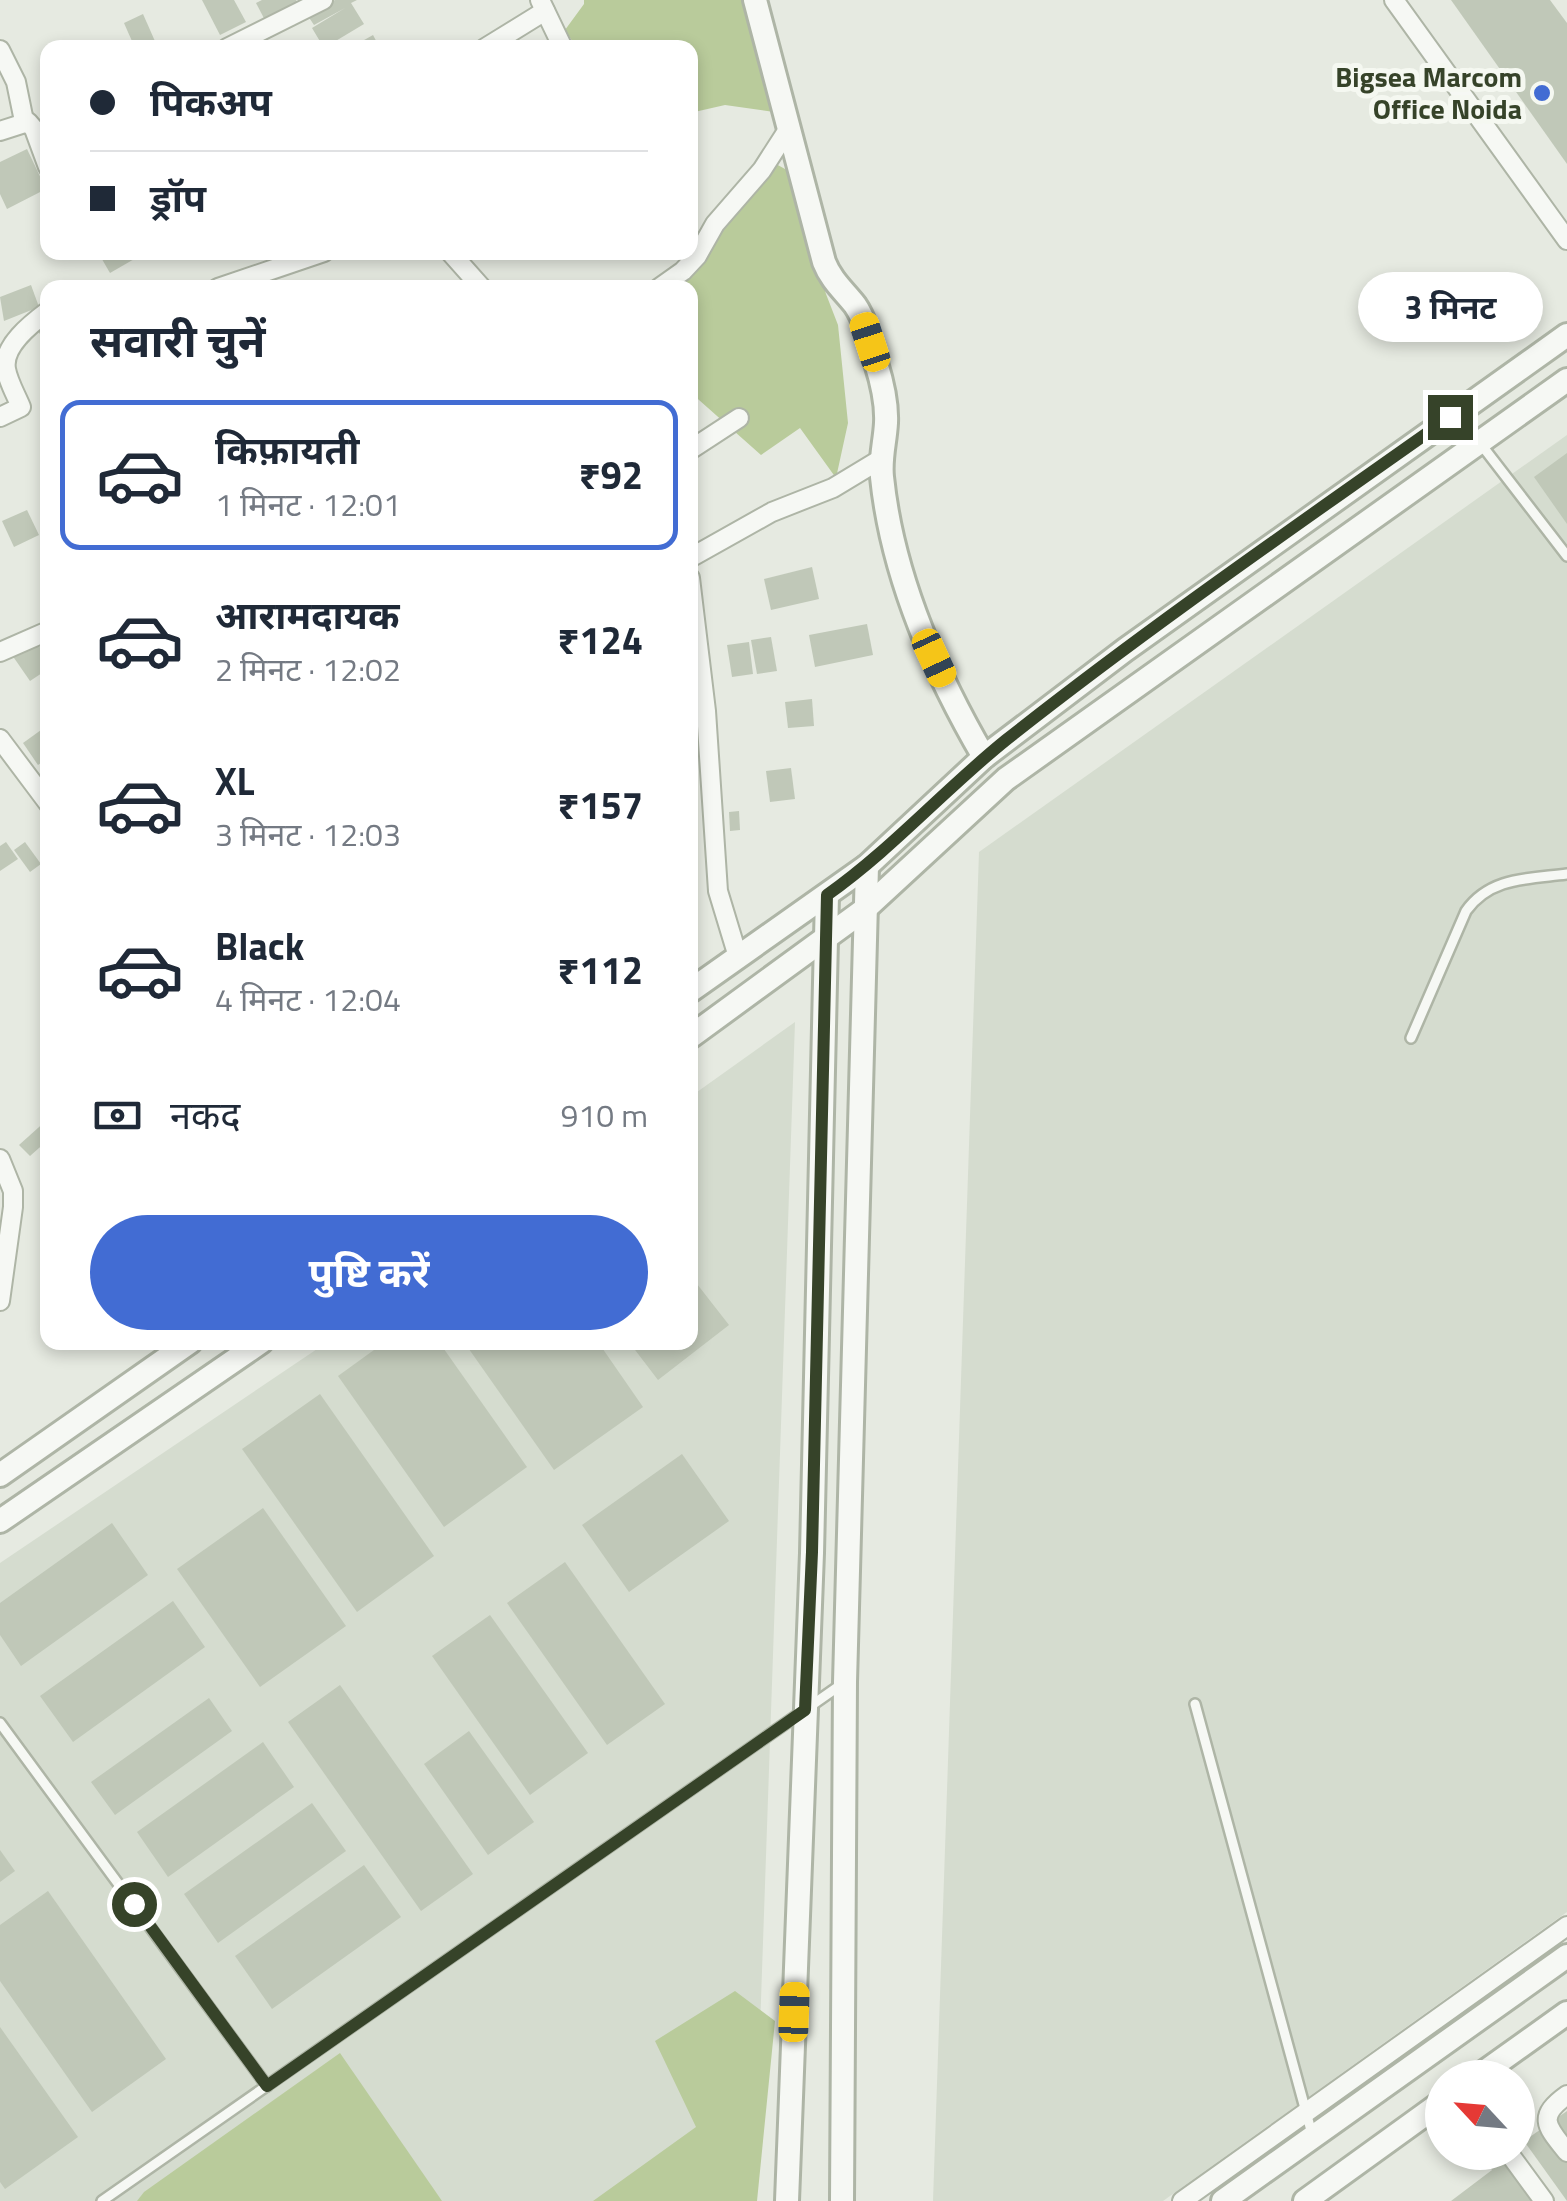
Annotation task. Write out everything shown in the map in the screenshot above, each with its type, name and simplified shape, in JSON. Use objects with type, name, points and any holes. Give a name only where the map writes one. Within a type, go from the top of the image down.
[{"type":"street","points":[[243,40],[324,0]]},
{"type":"street","points":[[755,0],[828,273],[860,314],[876,363],[886,421],[881,459],[890,524],[916,614],[984,758]]},
{"type":"street","points":[[1394,0],[1567,240]]},
{"type":"street","points":[[496,40],[542,5],[559,40]]},
{"type":"street","points":[[0,50],[16,82],[24,121],[34,129],[40,145]]},
{"type":"street","points":[[0,131],[24,121]]},
{"type":"street","points":[[698,254],[714,224],[762,170],[790,128]]},
{"type":"street","points":[[242,280],[300,260]]},
{"type":"street","points":[[457,260],[475,280]]},
{"type":"street","points":[[670,280],[693,260]]},
{"type":"street","points":[[0,417],[21,407],[6,370],[8,356],[28,327],[40,318]]},
{"type":"street","points":[[698,985],[868,866],[984,758],[1125,650],[1567,335]]},
{"type":"street","points":[[698,1032],[864,910],[1006,779],[1567,380]]},
{"type":"street","points":[[698,445],[739,418]]},
{"type":"street","points":[[698,554],[772,512],[832,488],[881,459]]},
{"type":"street","points":[[0,652],[40,636]]},
{"type":"street","points":[[698,644],[718,891],[738,957]]},
{"type":"street","points":[[0,739],[40,792]]},
{"type":"street","points":[[842,2201],[845,1682],[868,866]]},
{"type":"street","points":[[787,2201],[827,895]]},
{"type":"street","points":[[0,1159],[13,1191],[14,1207],[0,1301]]},
{"type":"street","points":[[0,1475],[179,1350]]},
{"type":"street","points":[[0,1521],[249,1350]]},
{"type":"street","points":[[1182,2201],[1567,1926]]},
{"type":"street","points":[[1222,2201],[1567,1956]]},
{"type":"street","points":[[1501,2060],[1567,2013]]},
{"type":"street","points":[[1567,2095],[1554,2104],[1547,2118],[1549,2129],[1567,2152]]},
{"type":"street","points":[[1304,2201],[1425,2114]]},
{"type":"street","points":[[1521,2170],[1544,2201]]},
{"type":"lane","points":[[1480,442],[1567,556]]},
{"type":"lane","points":[[1410,1038],[1477,894],[1496,884],[1567,874]]},
{"type":"lane","points":[[102,2201],[845,1682]]},
{"type":"lane","points":[[1195,1704],[1313,2137]]},
{"type":"lane","points":[[0,1722],[267,2086]]},
{"type":"shaded area","points":[[584,0],[748,0],[774,112],[725,105],[698,111],[698,40],[571,40],[565,30]]},
{"type":"shaded area","points":[[776,164],[794,174],[838,325],[848,423],[836,478],[800,428],[761,455],[698,399],[698,280],[671,280],[691,260],[698,260],[698,253]]},
{"type":"shaded area","points":[[1567,435],[1567,1912],[1163,2201],[933,2201],[979,852]]},
{"type":"shaded area","points":[[795,1022],[754,2201],[0,2201],[0,1563],[316,1350],[698,1350],[698,1091]]},
{"type":"shaded area","points":[[735,1991],[775,2021],[757,2201],[593,2201],[696,2127],[655,2041]]},
{"type":"shaded area","points":[[340,2053],[442,2201],[137,2201],[144,2192]]},
{"type":"building","points":[[202,0],[234,0],[246,22],[220,35]]},
{"type":"building","points":[[296,0],[300,7],[267,24],[256,3]]},
{"type":"building","points":[[335,0],[357,0],[351,3],[364,24],[337,40],[319,40],[312,28],[345,8],[314,25],[308,16]]},
{"type":"building","name":"Bigsea Marcom Office Noida","points":[[1451,0],[1550,0],[1567,23],[1567,164]]},
{"type":"building","points":[[143,14],[154,40],[131,40],[124,23]]},
{"type":"building","points":[[27,149],[40,176],[40,192],[7,209],[0,194],[0,162]]},
{"type":"building","points":[[102,260],[133,260],[110,273]]},
{"type":"building","points":[[31,285],[39,307],[4,321],[0,297]]},
{"type":"building","points":[[1567,453],[1567,524],[1534,477]]},
{"type":"building","points":[[27,510],[39,535],[14,547],[2,521]]},
{"type":"building","points":[[812,567],[819,599],[771,610],[764,579]]},
{"type":"building","points":[[867,624],[873,655],[815,667],[809,635]]},
{"type":"building","points":[[771,637],[777,671],[757,674],[751,640]]},
{"type":"building","points":[[34,639],[40,648],[40,674],[30,681],[12,655]]},
{"type":"building","points":[[749,642],[753,674],[732,677],[727,645]]},
{"type":"building","points":[[812,699],[814,726],[788,728],[785,702]]},
{"type":"building","points":[[40,731],[40,764],[38,765],[23,743]]},
{"type":"building","points":[[791,768],[795,799],[770,802],[766,771]]},
{"type":"building","points":[[739,811],[740,830],[730,831],[729,812]]},
{"type":"building","points":[[6,842],[18,859],[0,871],[0,846]]},
{"type":"building","points":[[25,842],[40,865],[30,872],[14,850]]},
{"type":"building","points":[[40,1126],[40,1147],[30,1156],[19,1145]]},
{"type":"building","points":[[698,1285],[729,1325],[698,1349]]},
{"type":"building","points":[[374,1350],[445,1350],[527,1467],[444,1527],[338,1376]]},
{"type":"building","points":[[470,1350],[604,1350],[643,1407],[554,1470]]},
{"type":"building","points":[[635,1350],[697,1350],[658,1380]]},
{"type":"building","points":[[320,1394],[434,1556],[357,1612],[242,1449]]},
{"type":"building","points":[[682,1454],[729,1521],[629,1592],[582,1525]]},
{"type":"building","points":[[263,1508],[346,1626],[260,1687],[177,1569]]},
{"type":"building","points":[[112,1523],[148,1575],[21,1666],[0,1635],[0,1603]]},
{"type":"building","points":[[565,1562],[665,1704],[607,1745],[507,1603]]},
{"type":"building","points":[[173,1601],[205,1647],[73,1742],[40,1696]]},
{"type":"building","points":[[490,1615],[588,1753],[530,1795],[432,1656]]},
{"type":"building","points":[[340,1685],[473,1874],[421,1911],[288,1722]]},
{"type":"building","points":[[209,1698],[232,1731],[115,1815],[91,1782]]},
{"type":"building","points":[[469,1731],[534,1822],[488,1855],[424,1764]]},
{"type":"building","points":[[263,1742],[294,1787],[168,1877],[137,1832]]},
{"type":"building","points":[[312,1803],[346,1851],[218,1943],[184,1894]]},
{"type":"building","points":[[0,1850],[15,1871],[0,1882]]},
{"type":"building","points":[[364,1865],[401,1917],[272,2009],[235,1956]]},
{"type":"building","points":[[48,1891],[166,2059],[92,2112],[0,1981],[0,1925]]},
{"type":"building","points":[[0,2027],[78,2137],[5,2189],[0,2182]]},
{"type":"building","points":[[1567,2111],[1567,2201],[1535,2156],[1535,2133]]},
{"type":"building","points":[[1492,2170],[1513,2170],[1536,2201],[1451,2201]]},
{"type":"place","name":"Bigsea Marcom Office Noida","points":[[1542,93]]},
{"type":"route","points":[[134,1904],[267,2086],[805,1710],[827,895],[868,866],[984,758],[1064,696],[1450,417]]}]
